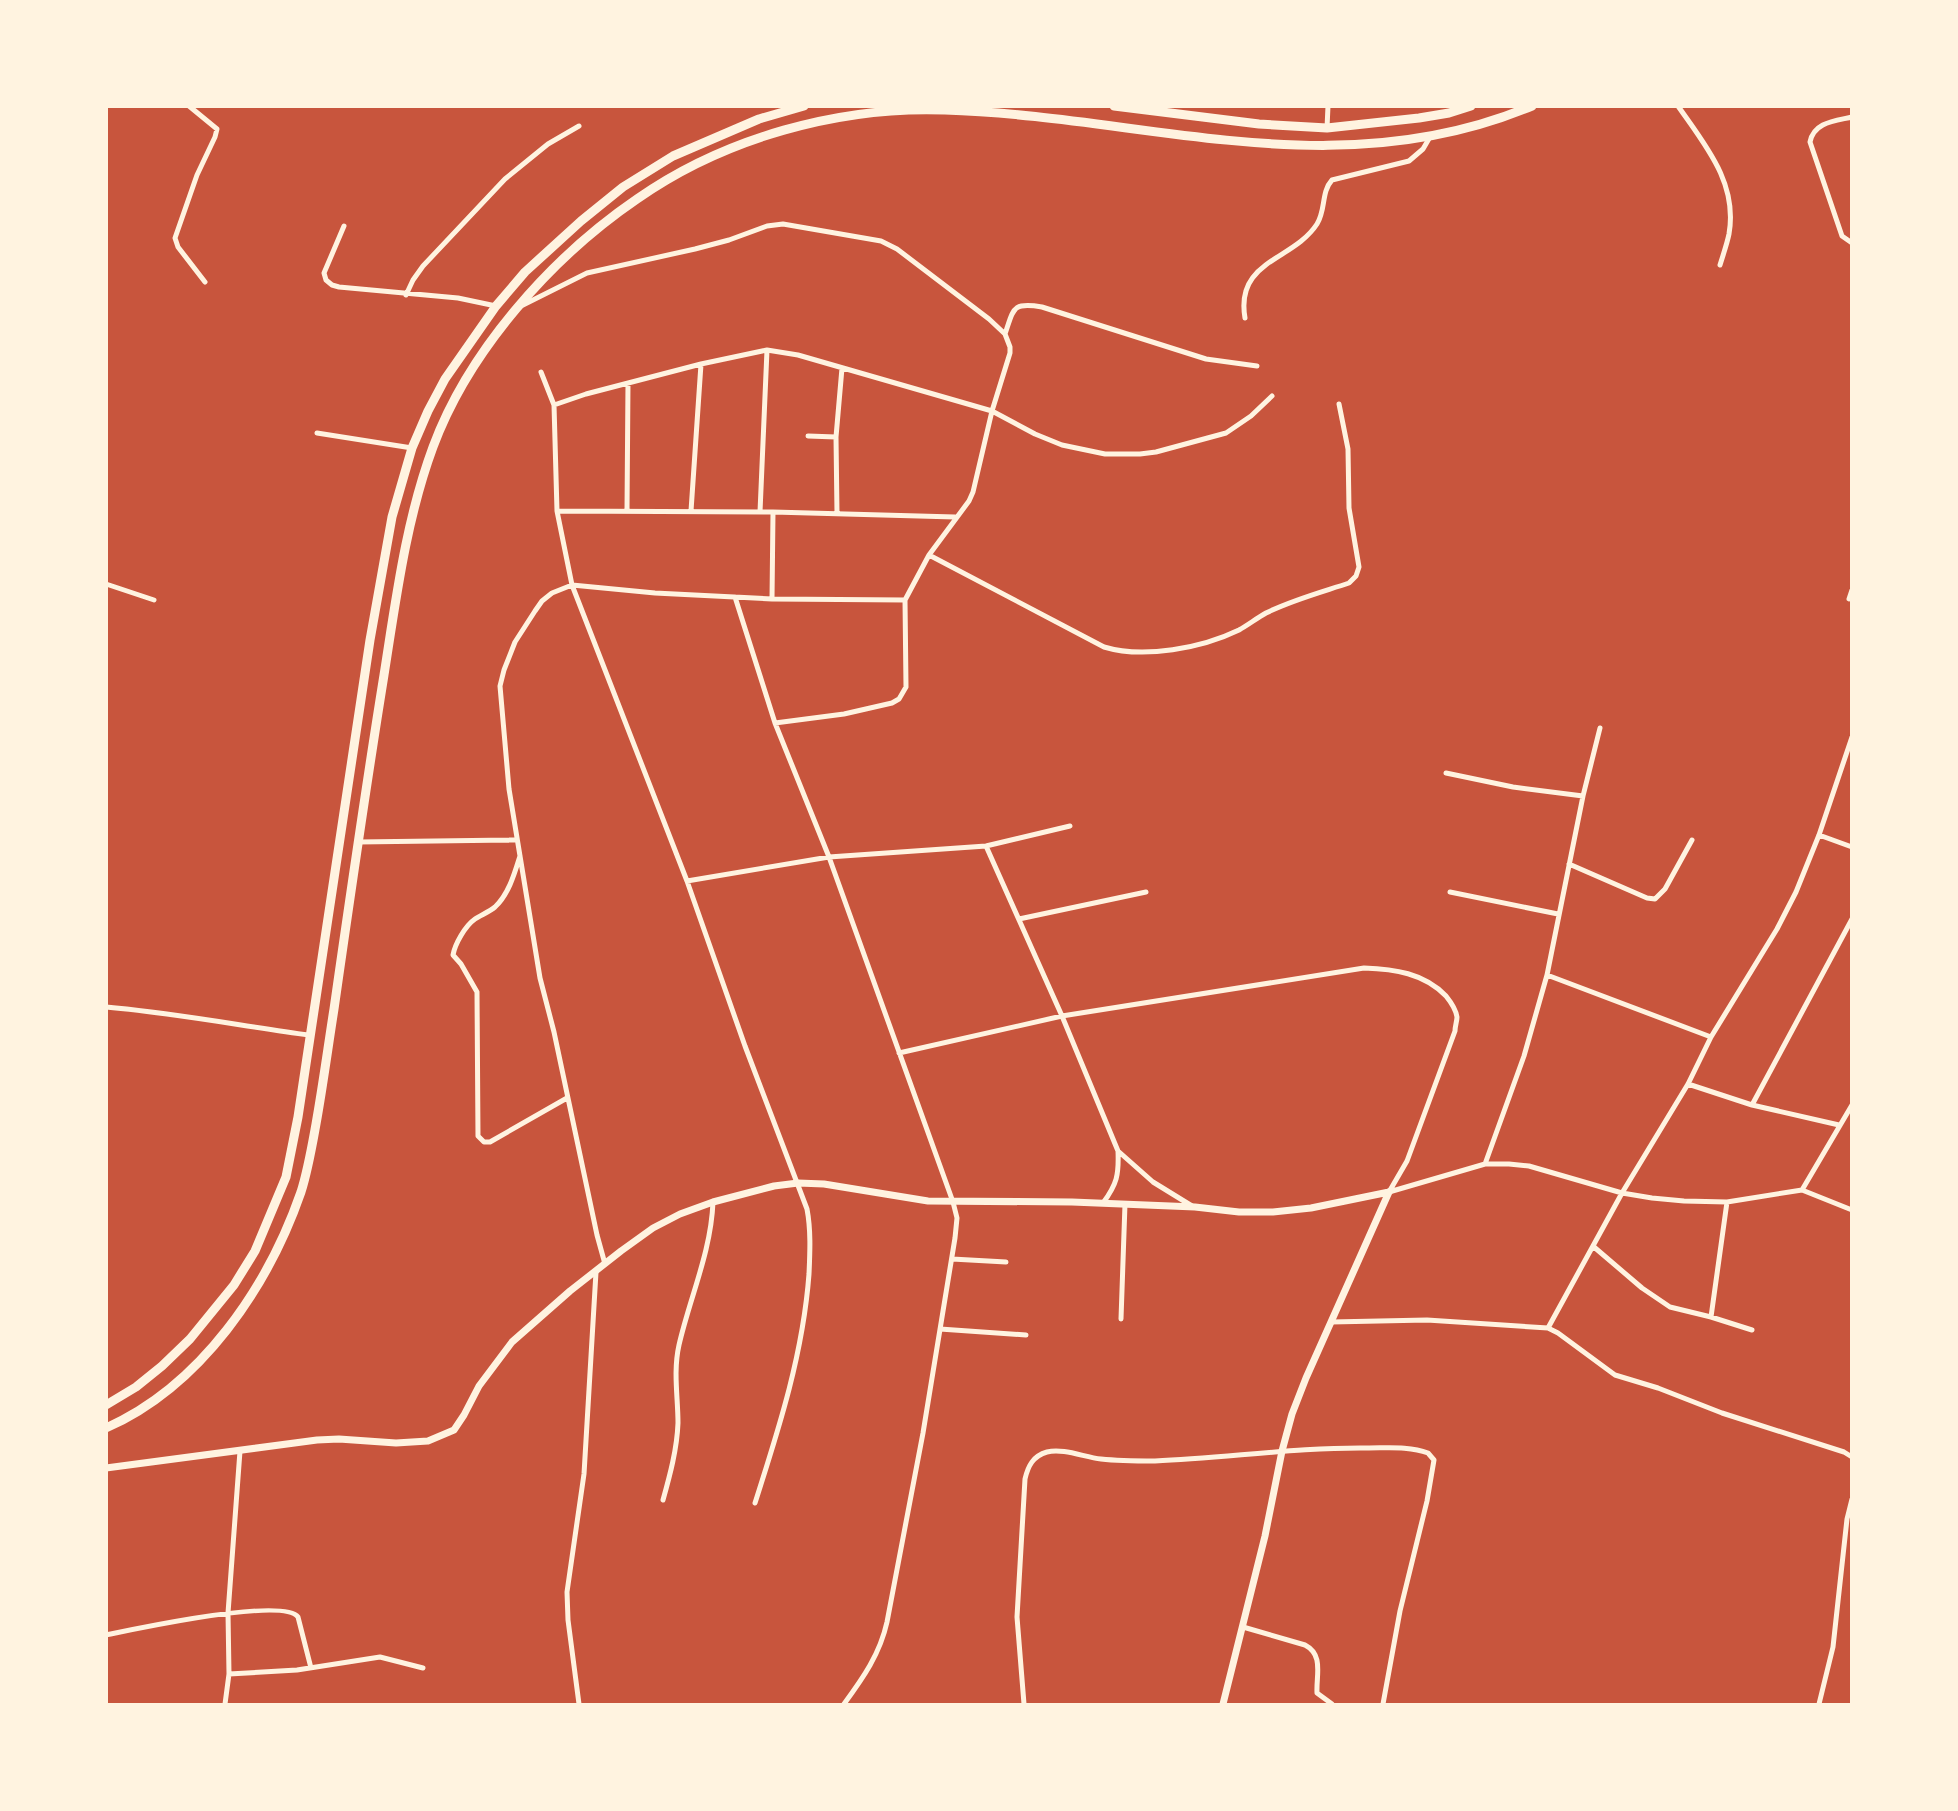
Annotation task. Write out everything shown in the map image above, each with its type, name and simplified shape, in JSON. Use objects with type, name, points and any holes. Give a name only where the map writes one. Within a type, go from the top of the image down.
[{"type":"highway","points":[[106,1406],[162,1366],[190,1339],[234,1285],[255,1251],[286,1177],[298,1117],[370,640],[392,517],[412,448],[428,411],[446,379],[496,306],[525,272],[581,221],[623,187],[673,156],[759,119],[804,106]]},
{"type":"highway","points":[[1114,106],[1258,124],[1327,128],[1419,118],[1449,113],[1471,106]]},
{"type":"highway","points":[[106,1428],[155,1401],[206,1353],[230,1325],[254,1291],[275,1254],[293,1212],[304,1184],[323,1082],[397,592],[414,512],[433,447],[456,396],[516,308],[573,248],[640,196],[697,163],[766,135],[816,122],[891,111],[943,110],[996,113],[1260,144],[1371,146],[1430,136],[1511,115],[1532,106]]},
{"type":"highway","points":[[355,740],[363,747],[373,744]]},
{"type":"highway","points":[[348,782],[352,778],[359,777],[364,779],[367,785]]},
{"type":"street","points":[[189,106],[217,129],[196,176],[175,238],[178,248],[205,282]]},
{"type":"street","points":[[1327,128],[1328,106]]},
{"type":"street","points":[[1678,106],[1712,155],[1727,188],[1731,208],[1729,234],[1720,266]]},
{"type":"street","points":[[1851,117],[1815,129],[1810,142],[1842,236],[1851,243]]},
{"type":"street","points":[[406,295],[423,266],[505,179],[548,144],[579,126]]},
{"type":"street","points":[[1245,318],[1242,304],[1247,286],[1256,274],[1301,240],[1318,223],[1324,193],[1332,180],[1409,161],[1423,149],[1430,136]]},
{"type":"street","points":[[516,308],[587,273],[695,249],[767,226],[783,224],[881,241],[897,249],[981,312],[1005,334],[1010,353],[992,411],[977,481],[969,501],[929,555],[905,600],[906,687],[899,699],[892,703],[844,714],[775,723]]},
{"type":"street","points":[[344,225],[324,273],[326,280],[332,285],[406,295],[458,298],[496,306]]},
{"type":"street","points":[[1005,334],[1016,307],[1028,305],[1042,307],[1206,359],[1257,366]]},
{"type":"street","points":[[554,405],[586,394],[701,364],[767,350],[798,355],[992,411],[1035,434],[1062,445],[1105,454],[1140,454],[1226,433],[1251,416],[1272,396]]},
{"type":"street","points":[[760,512],[767,350]]},
{"type":"street","points":[[691,511],[701,364]]},
{"type":"street","points":[[837,513],[836,437],[842,368]]},
{"type":"street","points":[[541,372],[554,405],[557,512],[572,585],[687,881],[745,1046],[798,1183],[809,1221],[807,1294],[798,1352],[789,1394],[755,1503]]},
{"type":"street","points":[[627,511],[628,383]]},
{"type":"street","points":[[929,555],[1104,647],[1138,653],[1208,642],[1239,630],[1267,612],[1349,584],[1356,576],[1359,567],[1348,508],[1348,449],[1339,404]]},
{"type":"street","points":[[317,433],[412,448]]},
{"type":"street","points":[[808,436],[836,437]]},
{"type":"street","points":[[557,512],[773,512],[955,517]]},
{"type":"street","points":[[772,599],[773,512]]},
{"type":"street","points":[[106,584],[154,600]]},
{"type":"street","points":[[605,1264],[540,978],[508,789],[500,686],[515,642],[542,601],[552,593],[572,585],[772,599],[905,600]]},
{"type":"street","points":[[1849,599],[1851,590]]},
{"type":"street","points":[[735,597],[775,723],[829,857],[957,1218],[914,1488],[885,1631],[874,1660],[844,1704]]},
{"type":"street","points":[[1485,1164],[1524,1056],[1547,975],[1583,796],[1600,728]]},
{"type":"street","points":[[1548,1329],[1622,1193],[1688,1084],[1711,1037],[1777,929],[1796,892],[1819,835],[1851,737]]},
{"type":"street","points":[[1446,773],[1514,788],[1583,796]]},
{"type":"street","points":[[687,881],[829,857],[986,846],[1071,826]]},
{"type":"street","points":[[1819,835],[1851,847]]},
{"type":"street","points":[[358,842],[517,840]]},
{"type":"street","points":[[1569,864],[1647,898],[1655,899],[1665,889],[1692,840]]},
{"type":"street","points":[[986,846],[1062,1016],[1118,1151],[1119,1172],[1114,1189],[1103,1203]]},
{"type":"street","points":[[520,854],[513,879],[500,901],[495,907],[473,920],[455,946],[453,955],[461,964],[477,992],[478,1136],[484,1142],[490,1142],[567,1098]]},
{"type":"street","points":[[1019,919],[1146,892]]},
{"type":"street","points":[[1450,892],[1558,914]]},
{"type":"street","points":[[1752,1105],[1851,919]]},
{"type":"street","points":[[899,1053],[1062,1016],[1364,968],[1390,969],[1414,975],[1436,986],[1450,1001],[1457,1016],[1455,1031],[1407,1161],[1389,1192],[1306,1378],[1282,1451],[1265,1536],[1223,1704]]},
{"type":"street","points":[[1547,975],[1711,1037]]},
{"type":"street","points":[[106,1007],[168,1012],[309,1035]]},
{"type":"street","points":[[1688,1084],[1752,1105],[1839,1125]]},
{"type":"street","points":[[1802,1190],[1851,1105]]},
{"type":"street","points":[[1118,1151],[1153,1182],[1195,1207]]},
{"type":"street","points":[[106,1468],[317,1440],[339,1439],[396,1443],[428,1441],[439,1437],[453,1430],[464,1415],[479,1386],[512,1342],[638,1238],[669,1219],[713,1202],[774,1186],[798,1183],[861,1189],[928,1201],[1103,1203],[1273,1212],[1311,1208],[1389,1192],[1485,1164],[1509,1164],[1529,1166],[1622,1193],[1684,1202],[1727,1202],[1802,1190],[1851,1210]]},
{"type":"street","points":[[663,1500],[673,1463],[678,1424],[675,1378],[679,1345],[706,1251],[713,1202]]},
{"type":"street","points":[[1711,1317],[1727,1202]]},
{"type":"street","points":[[1120,1319],[1125,1204]]},
{"type":"street","points":[[1594,1247],[1642,1288],[1670,1307],[1752,1330]]},
{"type":"street","points":[[952,1259],[1006,1262]]},
{"type":"street","points":[[579,1704],[568,1620],[567,1592],[584,1474],[596,1272]]},
{"type":"street","points":[[1331,1322],[1427,1320],[1548,1329],[1558,1333],[1615,1375],[1658,1388],[1722,1413],[1844,1452],[1851,1457]]},
{"type":"street","points":[[940,1329],[1026,1335]]},
{"type":"street","points":[[1024,1704],[1017,1590],[1025,1479],[1027,1469],[1038,1456],[1047,1452],[1059,1451],[1101,1459],[1134,1461],[1192,1459],[1282,1451],[1357,1448],[1412,1449],[1428,1452],[1433,1457],[1427,1501],[1400,1611],[1383,1704]]},
{"type":"street","points":[[225,1704],[229,1674],[228,1613],[240,1451]]},
{"type":"street","points":[[1819,1704],[1833,1647],[1851,1499]]},
{"type":"street","points":[[106,1635],[228,1613],[284,1610],[295,1613],[298,1617],[311,1668]]},
{"type":"street","points":[[1243,1627],[1313,1649],[1317,1656],[1317,1693],[1332,1704]]},
{"type":"street","points":[[229,1674],[311,1668],[380,1657],[423,1668]]}]
